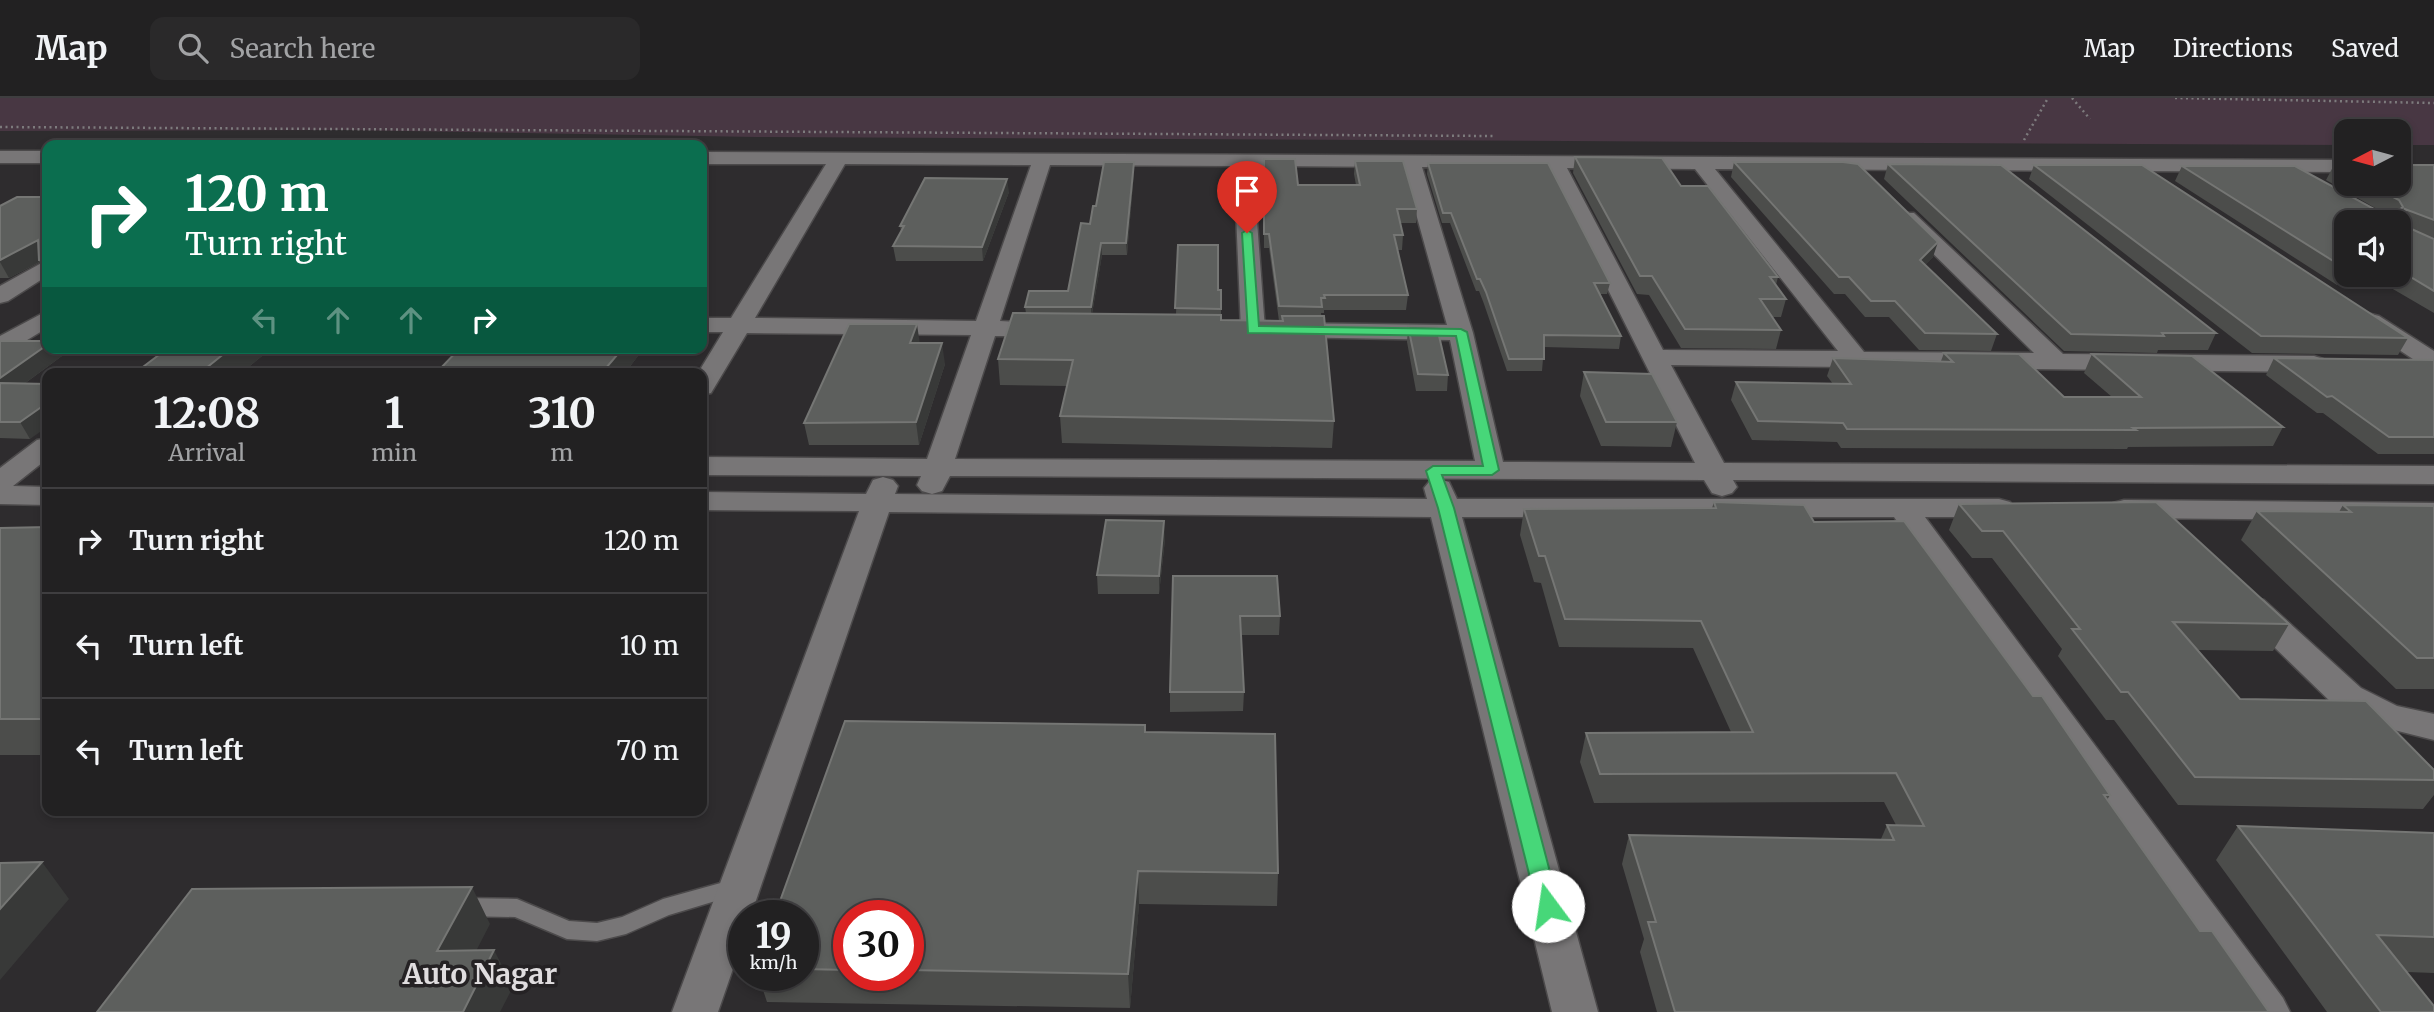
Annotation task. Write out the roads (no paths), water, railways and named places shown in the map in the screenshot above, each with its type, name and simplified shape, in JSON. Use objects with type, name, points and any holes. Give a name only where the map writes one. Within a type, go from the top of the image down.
[{"type":"street","points":[[0,157],[38,157]]},
{"type":"street","points":[[0,171],[38,157]]},
{"type":"street","points":[[707,158],[2334,166]]},
{"type":"street","points":[[707,378],[839,159]]},
{"type":"street","points":[[927,503],[1042,159]]},
{"type":"street","points":[[1243,161],[1253,330]]},
{"type":"street","points":[[1411,162],[1461,332],[1492,470]]},
{"type":"street","points":[[1554,162],[1716,471],[1730,508]]},
{"type":"street","points":[[1701,163],[1857,359]]},
{"type":"street","points":[[1853,164],[1872,183]]},
{"type":"street","points":[[1995,165],[2017,182]]},
{"type":"street","points":[[2132,165],[2167,188]]},
{"type":"street","points":[[2280,166],[2314,185]]},
{"type":"street","points":[[1892,202],[2057,362]]},
{"type":"street","points":[[0,296],[42,270]]},
{"type":"street","points":[[2353,309],[2434,364]]},
{"type":"street","points":[[0,319],[42,320]]},
{"type":"street","points":[[0,346],[42,322]]},
{"type":"street","points":[[707,326],[1078,329]]},
{"type":"street","points":[[1226,330],[1461,332]]},
{"type":"street","points":[[2213,338],[2245,364]]},
{"type":"street","points":[[1654,357],[2340,365]]},
{"type":"street","points":[[2393,365],[2434,364]]},
{"type":"street","points":[[0,457],[42,454]]},
{"type":"street","points":[[0,482],[42,454]]},
{"type":"street","points":[[707,466],[2434,475]]},
{"type":"street","points":[[695,1012],[891,466]]},
{"type":"street","points":[[1433,471],[1446,508],[1575,1012]]},
{"type":"street","points":[[2109,474],[2178,538]]},
{"type":"street","points":[[0,495],[42,496]]},
{"type":"street","points":[[707,501],[1446,508],[2025,509]]},
{"type":"street","points":[[1903,508],[2267,1012]]},
{"type":"street","points":[[2093,509],[2434,512]]},
{"type":"street","points":[[2228,585],[2348,697],[2387,716],[2434,727]]},
{"type":"lane","points":[[434,906],[517,908],[567,930],[597,932],[626,925],[663,908],[741,886]]},
{"type":"district","name":"Auto Nagar","points":[[480,974]]}]
